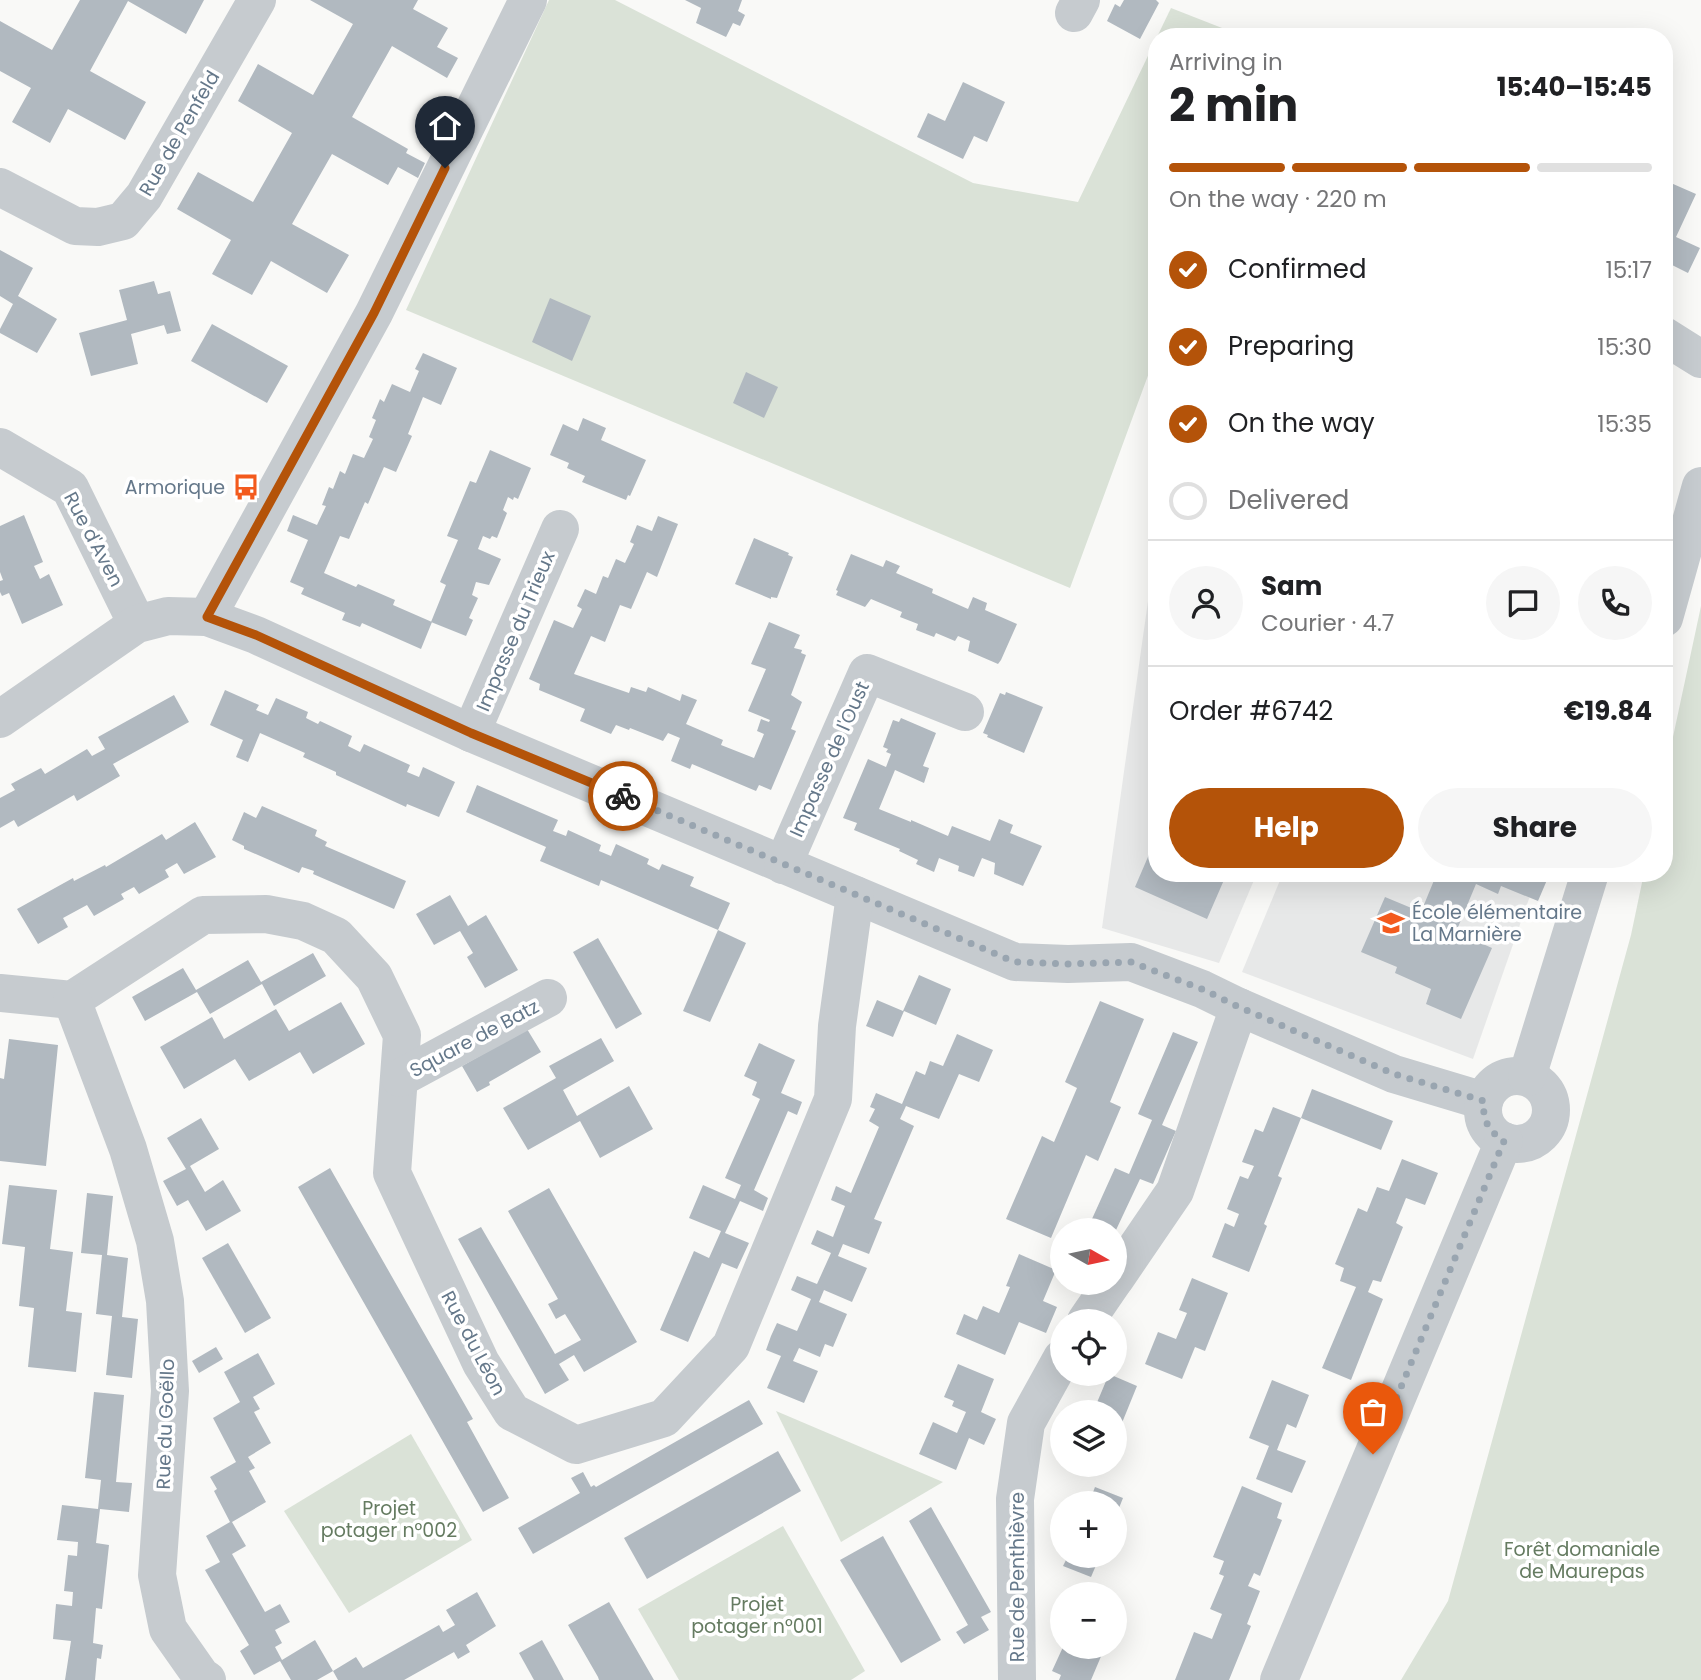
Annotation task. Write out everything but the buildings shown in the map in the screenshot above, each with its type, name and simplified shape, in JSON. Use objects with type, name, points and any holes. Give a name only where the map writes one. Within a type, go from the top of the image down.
[{"type":"street","name":"Rue de Penfeld","points":[[0,187],[75,226],[98,227],[122,221],[144,195],[257,0]]},
{"type":"street","points":[[207,617],[374,313],[528,0]]},
{"type":"street","points":[[1673,342],[1701,359]]},
{"type":"street","name":"Rue d'Aven","points":[[0,447],[70,488],[137,624]]},
{"type":"street","points":[[1673,560],[1701,486]]},
{"type":"street","name":"Impasse du Trieux","points":[[471,733],[559,529]]},
{"type":"street","points":[[0,719],[137,624],[167,616],[207,617],[256,635],[471,733],[1015,962],[1131,962],[1202,989],[1394,1074],[1484,1101]]},
{"type":"street","name":"Impasse de l'Oust","points":[[783,865],[867,673],[965,712]]},
{"type":"street","points":[[1527,1077],[1587,882]]},
{"type":"street","name":"Rue du Léon","points":[[72,1000],[203,915],[266,914],[303,921],[337,936],[374,977],[402,1035],[392,1173],[481,1363],[512,1412],[576,1444],[664,1418],[731,1346],[833,1099],[837,1026],[855,895]]},
{"type":"street","points":[[0,993],[72,1000]]},
{"type":"street","name":"Square de Batz","points":[[400,1078],[548,998]]},
{"type":"street","name":"Rue du Goëllo","points":[[72,1000],[128,1149],[155,1241],[165,1301],[170,1391],[157,1575],[168,1629],[201,1676],[207,1680]]},
{"type":"street","points":[[1127,1261],[1175,1191],[1239,1007]]},
{"type":"street","points":[[1516,1075],[1527,1077],[1543,1087],[1548,1096],[1551,1105],[1548,1125],[1534,1140],[1524,1143],[1504,1141],[1489,1129],[1483,1111],[1484,1101],[1496,1083],[1516,1075]]},
{"type":"street","points":[[1279,1680],[1504,1141]]},
{"type":"street","name":"Rue de Penthièvre","points":[[1017,1680],[1015,1499],[1026,1423],[1050,1380]]},
{"type":"shaded area","points":[[1148,601],[1148,882],[1253,882],[1219,963],[1102,928]]},
{"type":"shaded area","name":"École élémentaire La Marnière","points":[[1279,882],[1535,882],[1473,1059],[1242,972]]},
{"type":"green space","points":[[549,0],[615,0],[973,183],[1078,202],[1148,56],[1148,376],[1070,588],[406,310]]},
{"type":"green space","points":[[1171,8],[1222,28],[1161,28]]},
{"type":"green space","name":"Forêt domaniale de Maurepas","points":[[1701,606],[1701,1680],[1401,1680],[1448,1601],[1631,935],[1642,882],[1673,882],[1673,737]]},
{"type":"green space","points":[[776,1411],[943,1482],[841,1542]]},
{"type":"green space","name":"Projet potager n°002","points":[[411,1434],[472,1540],[349,1613],[284,1511]]},
{"type":"green space","name":"Projet potager n°001","points":[[783,1526],[865,1671],[851,1680],[679,1680],[638,1609]]},
{"type":"way so far","points":[[623,796],[1015,962],[1131,962],[1202,989],[1394,1074],[1484,1101],[1483,1111],[1489,1129],[1504,1141],[1373,1454]]},
{"type":"place","name":"Armorique","points":[[246,487]]},
{"type":"place","name":"École élémentaire La Marnière","points":[[1391,923]]},
{"type":"route","points":[[445,168],[374,313],[207,617],[256,635],[471,733],[623,796]]}]
